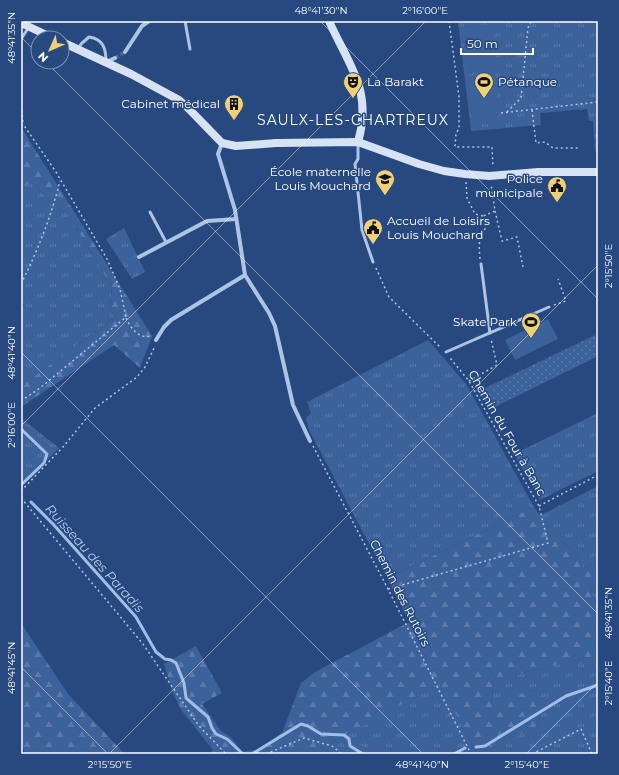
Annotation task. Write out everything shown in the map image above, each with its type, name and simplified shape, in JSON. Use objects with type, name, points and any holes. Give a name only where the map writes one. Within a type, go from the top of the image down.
[{"type":"main road","points":[[329,21],[362,92],[364,116],[358,142]]},
{"type":"main road","points":[[25,25],[36,30]]},
{"type":"main road","points":[[70,46],[106,62],[178,100],[188,108],[222,143],[236,146],[276,143],[358,142],[419,164],[444,171],[465,174],[491,175],[538,172],[598,172]]},
{"type":"street","points":[[125,52],[142,26],[149,21]]},
{"type":"street","points":[[106,62],[115,58]]},
{"type":"street","points":[[222,143],[218,154],[236,219],[245,275],[269,313],[275,326],[293,405],[310,441]]},
{"type":"street","points":[[139,257],[207,221],[236,219]]},
{"type":"street","points":[[156,340],[171,320],[245,275]]},
{"type":"lane","points":[[185,21],[190,49]]},
{"type":"lane","points":[[21,39],[25,25]]},
{"type":"lane","points":[[78,49],[89,37],[98,38],[106,52],[106,62]]},
{"type":"lane","points":[[358,142],[358,159],[355,164],[362,230],[373,262]]},
{"type":"lane","points":[[150,212],[166,242]]},
{"type":"lane","points":[[481,264],[490,334]]},
{"type":"lane","points":[[446,352],[550,307]]},
{"type":"path","points":[[449,21],[459,97],[459,129],[456,133],[455,147],[492,147],[491,175],[495,211],[502,241],[517,237],[523,267]]},
{"type":"path","points":[[507,112],[521,98],[530,21]]},
{"type":"path","points":[[501,113],[598,102]]},
{"type":"path","points":[[21,105],[24,124],[60,180],[107,259],[120,289],[129,326],[137,334],[146,337],[160,333]]},
{"type":"path","points":[[532,109],[536,143],[545,142],[553,148],[580,148]]},
{"type":"path","points":[[21,128],[24,124]]},
{"type":"path","points":[[465,174],[467,198],[474,214],[483,216],[495,211]]},
{"type":"path","points":[[21,284],[36,255],[51,217],[60,180]]},
{"type":"path","points":[[481,264],[479,247],[480,235],[485,229],[483,216]]},
{"type":"path","name":"Chemin du Four à Banc","points":[[373,262],[389,296],[446,352],[469,382],[539,506],[548,544],[388,589]]},
{"type":"path","points":[[550,307],[566,301],[558,279]]},
{"type":"path","points":[[21,401],[40,388],[126,318]]},
{"type":"path","points":[[469,382],[497,365],[490,334]]},
{"type":"path","points":[[21,491],[63,447],[95,408],[137,377],[145,368],[153,354],[156,340]]},
{"type":"path","name":"Chemin des Rutoirs","points":[[310,441],[388,589],[471,754]]},
{"type":"path","name":"Chemin du Four à Banc","points":[[539,506],[598,475]]},
{"type":"path","points":[[21,498],[143,644],[199,726],[226,754]]},
{"type":"path","points":[[532,754],[581,730],[592,754]]},
{"type":"path","points":[[266,754],[304,738],[332,746],[342,754]]},
{"type":"green space","points":[[458,21],[598,21],[598,150],[595,152],[593,121],[589,121],[587,109],[540,113],[541,125],[471,131]]},
{"type":"green space","points":[[493,24],[497,67],[466,70],[462,27]]},
{"type":"green space","name":"Pétanque","points":[[495,73],[500,122],[473,125],[468,76]]},
{"type":"green space","points":[[21,127],[152,336],[140,368],[114,345],[21,407],[21,386],[114,318],[110,306],[112,287],[68,214],[52,204],[32,182],[21,188]]},
{"type":"green space","points":[[32,182],[52,204],[68,214],[112,287],[110,306],[114,318],[21,386],[21,309],[24,305],[21,302],[21,188]]},
{"type":"green space","points":[[124,228],[145,272],[132,279],[106,239]]},
{"type":"green space","name":"Skate Park","points":[[548,319],[558,339],[515,360],[505,340]]},
{"type":"green space","points":[[595,335],[598,347],[598,356],[489,410],[479,391]]},
{"type":"green space","points":[[428,340],[466,384],[534,507],[387,578],[309,430],[306,418],[311,413],[307,402]]},
{"type":"green space","points":[[598,413],[598,471],[540,500],[514,454]]},
{"type":"green space","points":[[21,418],[59,448],[21,486]]},
{"type":"green space","points":[[598,486],[598,563],[583,569],[578,555],[553,534],[539,516]]},
{"type":"green space","points":[[534,507],[553,534],[578,555],[583,569],[598,563],[598,585],[590,588],[598,609],[598,677],[589,657],[494,680],[491,704],[536,689],[558,718],[550,721],[544,711],[536,726],[491,748],[485,742],[475,751],[477,754],[451,754],[463,748],[469,751],[473,747],[440,683],[333,742],[324,754],[209,754],[213,750],[182,711],[174,696],[164,664],[196,646],[222,693],[202,704],[221,731],[232,738],[242,752],[258,749],[282,733],[301,683],[315,672],[409,622],[387,578]]},
{"type":"green space","points":[[598,585],[598,609],[590,588]]},
{"type":"green space","points":[[21,623],[68,694],[125,754],[25,754],[21,741]]},
{"type":"green space","points":[[589,657],[598,677],[598,754],[477,754],[475,751],[485,742],[536,726],[544,711],[536,689],[491,705],[494,680]]},
{"type":"green space","points":[[440,682],[473,747],[469,751],[463,748],[451,754],[324,754],[333,742]]},
{"type":"waterway","name":"Ruisseau des Paradis","points":[[21,429],[47,454],[44,463],[21,485]]},
{"type":"waterway","name":"Ruisseau des Paradis","points":[[31,502],[53,524],[136,617],[156,652],[165,659],[176,663],[184,683],[186,698],[208,717],[216,734],[227,739],[243,754]]},
{"type":"waterway","points":[[476,747],[485,746],[566,696],[598,685]]},
{"type":"waterway","name":"Ruisseau des Paradis","points":[[252,754],[301,724],[308,726],[321,734],[344,735],[349,739],[350,746],[363,754]]},
{"type":"waterway","points":[[454,754],[465,748]]},
{"type":"tunnel","points":[[115,58],[125,52]]},
{"type":"place","name":"La Barakt","points":[[353,99]]},
{"type":"place","name":"Pétanque","points":[[484,99]]},
{"type":"place","name":"Cabinet médical","points":[[234,121]]},
{"type":"place","name":"École maternelle Louis Mouchard","points":[[385,196]]},
{"type":"place","name":"Police municipale","points":[[557,203]]},
{"type":"place","name":"Accueil de Loisirs Louis Mouchard","points":[[373,245]]},
{"type":"place","name":"Skate Park","points":[[531,339]]},
{"type":"district","name":"SAULX-LES-CHARTREUX","points":[[353,120]]}]
